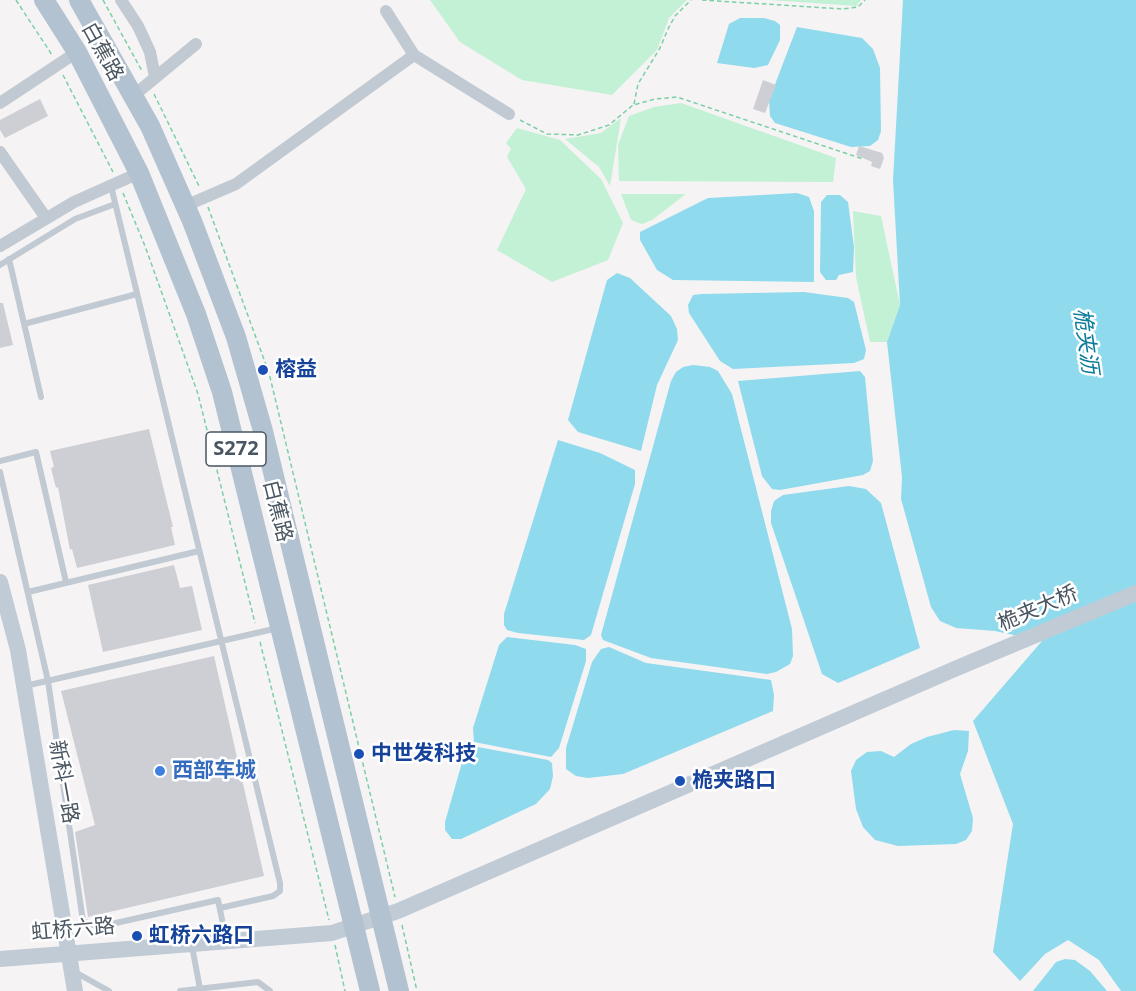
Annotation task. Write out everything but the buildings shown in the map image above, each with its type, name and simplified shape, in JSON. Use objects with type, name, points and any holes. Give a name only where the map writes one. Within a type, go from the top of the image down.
[{"type":"main road","name":"白蕉路","points":[[44,0],[77,52],[139,173],[196,314],[222,392],[282,627],[370,991]]},
{"type":"main road","name":"白蕉路","points":[[79,0],[150,126],[185,206],[236,337],[263,431],[390,914],[399,991]]},
{"type":"street","points":[[121,0],[146,43],[155,77]]},
{"type":"street","points":[[386,11],[414,55],[509,114]]},
{"type":"street","points":[[133,96],[196,44]]},
{"type":"street","points":[[0,103],[77,52]]},
{"type":"street","points":[[185,206],[236,184],[414,55]]},
{"type":"street","points":[[0,152],[46,218]]},
{"type":"street","points":[[0,246],[74,202],[139,173]]},
{"type":"street","name":"新科一路","points":[[0,582],[18,650],[75,991]]},
{"type":"street","name":"桅夹大桥","points":[[390,914],[957,668],[1136,593]]},
{"type":"street","name":"虹桥六路","points":[[0,959],[332,933],[390,914]]},
{"type":"lane","points":[[115,184],[115,204],[280,887],[273,896],[220,908]]},
{"type":"lane","points":[[0,265],[75,219],[115,204]]},
{"type":"lane","points":[[9,259],[41,397]]},
{"type":"lane","points":[[24,324],[137,294]]},
{"type":"lane","points":[[0,461],[36,452],[66,582]]},
{"type":"lane","points":[[0,472],[48,681],[83,921],[98,927],[218,900],[226,940]]},
{"type":"lane","points":[[28,592],[199,551]]},
{"type":"lane","points":[[24,686],[282,627]]},
{"type":"lane","points":[[191,943],[200,989]]},
{"type":"lane","points":[[72,970],[109,991]]},
{"type":"lane","points":[[180,991],[258,982],[270,991]]},
{"type":"path","points":[[16,0],[58,64],[145,246],[198,394],[345,991]]},
{"type":"path","points":[[633,105],[638,84],[660,48],[671,22],[691,0]]},
{"type":"path","points":[[702,0],[843,9],[858,6],[865,0]]},
{"type":"path","points":[[509,114],[547,134],[562,136],[593,132],[609,125],[633,105],[677,97],[863,159]]},
{"type":"green space","points":[[430,0],[687,0],[669,18],[657,50],[612,95],[522,80],[460,42]]},
{"type":"green space","points":[[770,0],[861,0],[856,6]]},
{"type":"green space","points":[[681,103],[836,158],[833,182],[619,181],[618,145],[629,116],[654,107]]},
{"type":"green space","points":[[621,118],[610,186],[599,167],[565,139],[601,133]]},
{"type":"green space","points":[[517,128],[560,140],[601,179],[623,223],[608,260],[552,282],[497,250],[526,189],[507,157],[511,149],[506,143]]},
{"type":"green space","points":[[621,194],[686,194],[652,220],[642,224],[631,220]]},
{"type":"green space","points":[[853,211],[881,216],[900,305],[887,342],[870,342],[856,277]]},
{"type":"water","name":"桅夹沥","points":[[903,0],[1136,0],[1136,991],[1121,991],[1099,960],[1068,940],[1045,954],[1020,981],[993,952],[1013,824],[973,721],[1042,641],[995,631],[956,628],[940,621],[931,607],[901,499],[902,477],[887,342],[900,305],[893,180]]},
{"type":"water","points":[[740,18],[764,18],[780,25],[780,40],[768,65],[754,68],[717,63],[729,24]]},
{"type":"water","points":[[797,27],[862,38],[873,49],[880,68],[881,131],[878,140],[870,146],[851,147],[775,123],[770,116],[769,100]]},
{"type":"water","points":[[797,193],[809,197],[814,211],[814,282],[673,280],[657,270],[640,240],[640,232],[708,198]]},
{"type":"water","points":[[827,195],[840,195],[848,202],[854,247],[853,272],[839,275],[836,280],[826,280],[820,272],[821,202]]},
{"type":"water","points":[[617,273],[630,278],[671,316],[677,329],[678,340],[657,385],[641,451],[578,432],[568,420],[607,280]]},
{"type":"water","points":[[804,292],[848,298],[854,302],[866,350],[864,359],[854,363],[733,369],[720,361],[689,313],[688,305],[693,295]]},
{"type":"water","points":[[693,365],[710,367],[718,371],[732,394],[792,629],[793,656],[790,664],[776,672],[767,674],[651,658],[603,640],[601,635],[671,381],[676,372],[683,367]]},
{"type":"water","points":[[860,371],[865,377],[873,461],[870,471],[863,475],[780,490],[772,489],[762,476],[738,381]]},
{"type":"water","points":[[558,440],[600,453],[635,470],[635,484],[591,635],[584,640],[518,633],[507,630],[504,625],[504,614]]},
{"type":"water","points":[[849,486],[866,489],[881,503],[920,648],[838,683],[822,674],[771,523],[771,511],[774,501],[783,495]]},
{"type":"water","points":[[507,637],[575,645],[586,649],[586,661],[559,748],[551,757],[474,742],[473,728],[499,645]]},
{"type":"water","points":[[609,647],[646,663],[771,680],[774,695],[773,711],[623,774],[588,778],[576,776],[566,769],[566,748],[592,662],[601,649]]},
{"type":"water","points":[[954,730],[969,731],[968,751],[960,774],[973,818],[972,831],[966,840],[956,844],[898,846],[875,840],[863,827],[856,809],[851,771],[856,760],[867,752],[881,751],[894,757],[911,744]]},
{"type":"water","points":[[467,745],[548,760],[552,763],[553,776],[550,789],[536,804],[461,839],[452,839],[445,830],[445,822]]},
{"type":"water","points":[[1065,959],[1075,960],[1090,971],[1107,991],[1033,991],[1056,962]]},
{"type":"place","name":"榕益","points":[[263,370]]},
{"type":"place","name":"中世发科技","points":[[359,754]]},
{"type":"place","name":"西部车城","points":[[160,771]]},
{"type":"place","name":"桅夹路口","points":[[680,781]]},
{"type":"place","name":"虹桥六路口","points":[[137,936]]}]
